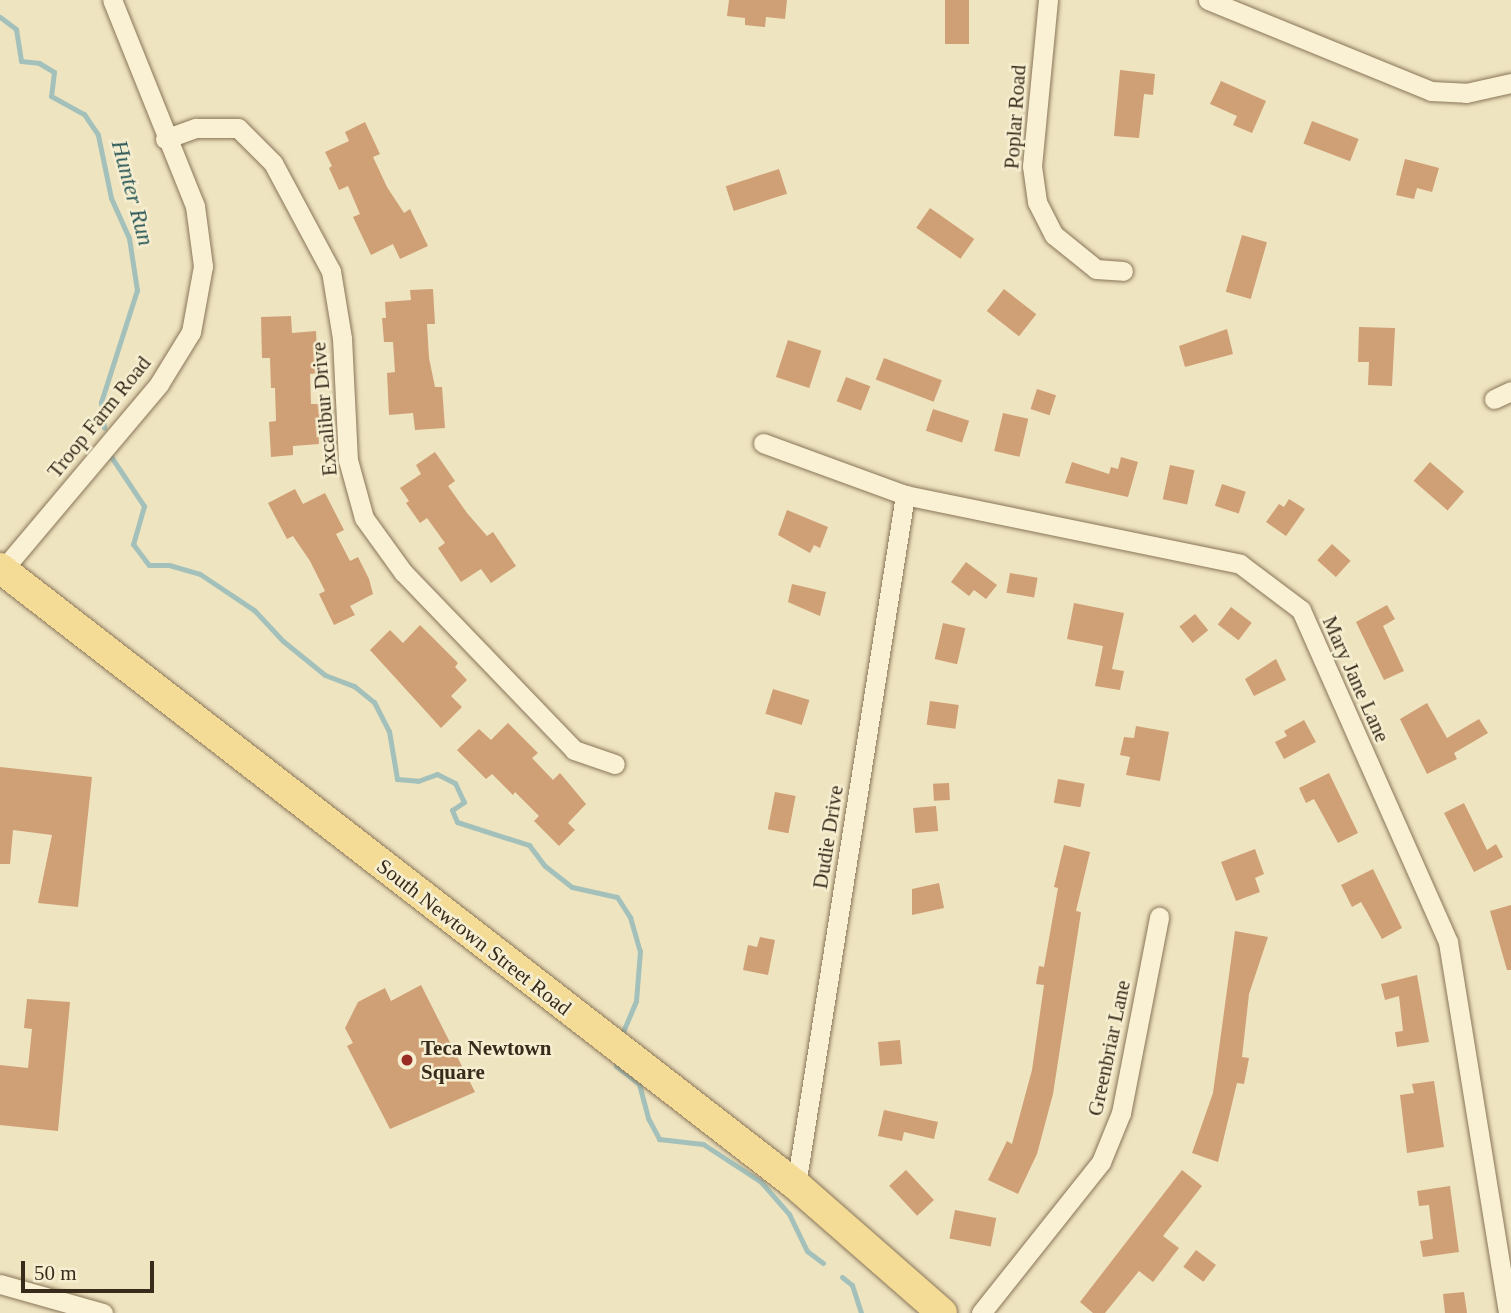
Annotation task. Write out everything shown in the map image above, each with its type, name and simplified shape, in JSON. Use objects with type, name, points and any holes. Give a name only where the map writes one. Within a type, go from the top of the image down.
[{"type":"main road","name":"South Newtown Street Road","points":[[1,571],[796,1185],[942,1313]]},
{"type":"street","name":"Troop Farm Road","points":[[1,571],[159,384],[191,332],[203,266],[195,206],[164,139],[112,0]]},
{"type":"street","name":"Poplar Road","points":[[1048,0],[1032,166],[1037,202],[1055,235],[1096,269],[1123,271]]},
{"type":"street","points":[[1208,0],[1431,91],[1466,93],[1511,83]]},
{"type":"street","name":"Excalibur Drive","points":[[164,139],[196,128],[238,128],[273,163],[331,271],[342,338],[348,460],[364,519],[403,572],[574,750],[615,764]]},
{"type":"street","name":"Mary Jane Lane","points":[[764,443],[905,495],[1240,564],[1301,610],[1448,942],[1508,1313]]},
{"type":"street","name":"Dudie Drive","points":[[796,1185],[905,495]]},
{"type":"street","name":"Greenbriar Lane","points":[[982,1313],[1101,1162],[1121,1113],[1159,917]]},
{"type":"street","points":[[0,1284],[103,1313]]},
{"type":"building","points":[[729,0],[787,0],[785,19],[766,17],[765,27],[745,25],[745,18],[727,16]]},
{"type":"building","points":[[945,0],[969,0],[969,44],[945,44]]},
{"type":"building","points":[[1120,70],[1155,74],[1153,95],[1144,94],[1139,138],[1114,136]]},
{"type":"building","points":[[1221,81],[1266,101],[1252,133],[1233,125],[1237,116],[1210,104]]},
{"type":"building","points":[[1312,121],[1359,139],[1350,161],[1303,143]]},
{"type":"building","points":[[365,122],[380,154],[373,157],[387,187],[404,213],[410,209],[428,246],[400,259],[393,244],[371,255],[353,217],[360,214],[348,186],[339,190],[329,168],[332,166],[325,152],[349,141],[345,132]]},
{"type":"building","points":[[1405,159],[1439,168],[1432,192],[1417,188],[1414,199],[1396,195]]},
{"type":"building","points":[[779,169],[787,194],[734,211],[726,186]]},
{"type":"building","points":[[930,208],[974,239],[960,259],[916,228]]},
{"type":"building","points":[[1242,235],[1267,242],[1251,299],[1226,292]]},
{"type":"building","points":[[433,289],[435,324],[427,324],[429,358],[435,387],[442,387],[445,428],[415,430],[413,413],[389,415],[387,373],[395,372],[393,342],[384,342],[382,318],[386,318],[385,302],[411,300],[410,290]]},
{"type":"building","points":[[1004,289],[1036,314],[1019,336],[987,311]]},
{"type":"building","points":[[291,316],[292,333],[316,331],[318,373],[310,374],[311,404],[320,404],[322,428],[318,428],[319,444],[293,446],[293,455],[271,457],[269,422],[276,421],[275,388],[271,388],[270,358],[262,358],[261,317]]},
{"type":"building","points":[[1359,327],[1395,328],[1392,386],[1368,385],[1369,362],[1358,362]]},
{"type":"building","points":[[1227,329],[1233,354],[1185,367],[1179,346]]},
{"type":"building","points":[[788,340],[821,351],[809,388],[776,377]]},
{"type":"building","points":[[884,358],[942,380],[934,402],[876,379]]},
{"type":"building","points":[[846,377],[870,386],[861,411],[837,401]]},
{"type":"building","points":[[1037,389],[1056,395],[1050,415],[1031,409]]},
{"type":"building","points":[[933,409],[969,421],[962,443],[926,431]]},
{"type":"building","points":[[1003,413],[1028,419],[1020,457],[994,451]]},
{"type":"building","points":[[435,452],[455,481],[448,486],[467,513],[487,536],[493,532],[516,566],[491,583],[481,569],[461,582],[438,548],[445,543],[427,518],[420,523],[406,503],[409,501],[400,488],[421,474],[416,465]]},
{"type":"building","points":[[1121,457],[1138,462],[1128,497],[1065,483],[1072,462],[1109,474],[1111,467],[1118,469]]},
{"type":"building","points":[[1430,462],[1464,492],[1448,510],[1414,481]]},
{"type":"building","points":[[1170,465],[1194,470],[1187,504],[1163,499]]},
{"type":"building","points":[[1222,484],[1246,492],[1239,514],[1215,506]]},
{"type":"building","points":[[295,489],[303,504],[325,493],[344,530],[336,534],[350,561],[358,557],[369,579],[373,594],[350,606],[355,615],[334,625],[319,594],[325,591],[310,561],[293,536],[287,539],[268,503]]},
{"type":"building","points":[[1289,499],[1305,509],[1286,536],[1266,522],[1279,504],[1284,507]]},
{"type":"building","points":[[787,510],[828,527],[820,548],[814,545],[810,553],[778,535]]},
{"type":"building","points":[[1332,544],[1351,561],[1336,577],[1317,560]]},
{"type":"building","points":[[966,562],[997,585],[986,599],[974,590],[969,596],[951,582]]},
{"type":"building","points":[[1010,573],[1038,578],[1034,598],[1007,593]]},
{"type":"building","points":[[792,584],[826,592],[820,616],[788,602]]},
{"type":"building","points":[[1074,603],[1124,613],[1112,669],[1124,671],[1120,690],[1095,686],[1103,646],[1067,639]]},
{"type":"building","points":[[1387,605],[1395,619],[1383,626],[1404,671],[1384,680],[1356,622]]},
{"type":"building","points":[[1231,607],[1252,623],[1239,640],[1218,625]]},
{"type":"building","points":[[1195,614],[1208,630],[1193,643],[1179,627]]},
{"type":"building","points":[[943,623],[965,628],[957,664],[935,659]]},
{"type":"building","points":[[420,625],[458,663],[455,667],[467,680],[451,696],[462,707],[441,728],[370,650],[390,630],[403,643]]},
{"type":"building","points":[[1276,659],[1286,680],[1254,696],[1245,679]]},
{"type":"building","points":[[773,689],[809,700],[802,725],[765,714]]},
{"type":"building","points":[[930,701],[959,705],[955,729],[927,725]]},
{"type":"building","points":[[1427,703],[1447,738],[1479,719],[1488,733],[1454,753],[1457,759],[1427,774],[1400,719]]},
{"type":"building","points":[[1304,720],[1316,742],[1284,759],[1275,742],[1287,736],[1284,731]]},
{"type":"building","points":[[508,723],[538,753],[532,758],[553,780],[560,773],[586,804],[568,823],[575,830],[559,846],[534,821],[539,816],[515,792],[513,795],[492,774],[486,779],[457,750],[479,729],[491,740]]},
{"type":"building","points":[[1136,726],[1169,732],[1160,781],[1126,775],[1130,757],[1120,755],[1124,737],[1134,738]]},
{"type":"building","points":[[0,767],[92,777],[78,907],[38,903],[52,835],[13,830],[10,864],[0,864]]},
{"type":"building","points":[[1329,773],[1358,833],[1338,843],[1314,799],[1306,803],[1299,788]]},
{"type":"building","points":[[1058,779],[1085,784],[1080,807],[1054,803]]},
{"type":"building","points":[[949,783],[950,800],[934,801],[933,784]]},
{"type":"building","points":[[775,792],[796,796],[788,833],[768,829]]},
{"type":"building","points":[[1464,803],[1487,850],[1496,844],[1503,857],[1474,872],[1444,813]]},
{"type":"building","points":[[936,806],[938,831],[915,833],[913,808]]},
{"type":"building","points":[[1064,845],[1090,852],[1076,911],[1081,912],[1053,1094],[1037,1154],[1018,1194],[988,1180],[1007,1141],[1012,1144],[1032,1070],[1044,985],[1036,984],[1039,966],[1044,967],[1058,888],[1054,887]]},
{"type":"building","points":[[1255,849],[1264,874],[1255,878],[1260,892],[1236,901],[1221,862]]},
{"type":"building","points":[[1373,869],[1402,928],[1382,939],[1361,902],[1352,907],[1341,885]]},
{"type":"building","points":[[939,883],[944,908],[912,915],[912,889]]},
{"type":"building","points":[[1511,905],[1511,970],[1507,970],[1490,911]]},
{"type":"building","points":[[1235,931],[1268,937],[1249,994],[1242,1057],[1249,1058],[1244,1084],[1237,1083],[1218,1162],[1192,1153],[1213,1093]]},
{"type":"building","points":[[760,937],[775,940],[768,975],[743,970],[748,945],[757,947]]},
{"type":"building","points":[[1417,975],[1429,1042],[1397,1047],[1395,1032],[1403,1031],[1399,996],[1385,1000],[1381,984]]},
{"type":"building","points":[[421,985],[475,1092],[390,1129],[347,1046],[353,1043],[345,1028],[358,1002],[385,988],[391,1001]]},
{"type":"building","points":[[27,999],[70,1002],[58,1131],[0,1125],[0,1065],[28,1068],[32,1029],[24,1028]]},
{"type":"building","points":[[900,1040],[902,1064],[880,1066],[878,1042]]},
{"type":"building","points":[[1434,1081],[1444,1147],[1407,1153],[1400,1095],[1414,1093],[1412,1084]]},
{"type":"building","points":[[884,1110],[938,1122],[934,1139],[904,1132],[902,1141],[878,1136]]},
{"type":"building","points":[[906,1170],[934,1200],[917,1216],[889,1186]]},
{"type":"building","points":[[1182,1170],[1202,1186],[1163,1236],[1179,1248],[1153,1282],[1139,1271],[1105,1313],[1093,1313],[1080,1302]]},
{"type":"building","points":[[1450,1186],[1459,1252],[1423,1257],[1420,1241],[1433,1239],[1429,1205],[1419,1206],[1417,1191]]},
{"type":"building","points":[[955,1210],[996,1218],[991,1246],[949,1238]]},
{"type":"building","points":[[1196,1250],[1216,1265],[1203,1282],[1183,1267]]},
{"type":"building","points":[[1464,1292],[1467,1313],[1445,1313],[1443,1294]]},
{"type":"waterway","name":"Hunter Run","points":[[0,17],[16,29],[21,61],[39,63],[54,72],[51,96],[84,114],[98,135],[111,198],[129,238],[137,290],[101,402],[104,428]]},
{"type":"waterway","points":[[108,452],[144,506],[133,544],[149,565],[169,565],[200,574],[254,610],[283,641],[325,675],[354,686],[374,702],[389,731],[397,779],[418,781],[437,774],[455,783],[464,802],[452,810],[457,822],[529,845],[545,866],[572,887],[617,897],[630,917],[640,951],[636,1001],[623,1032]]},
{"type":"waterway","points":[[616,1066],[639,1084],[648,1118],[659,1139],[703,1144],[761,1182],[789,1214],[807,1251],[823,1263]]},
{"type":"waterway","points":[[842,1277],[852,1285],[861,1313]]},
{"type":"place","name":"Teca Newtown Square","points":[[407,1060]]}]
